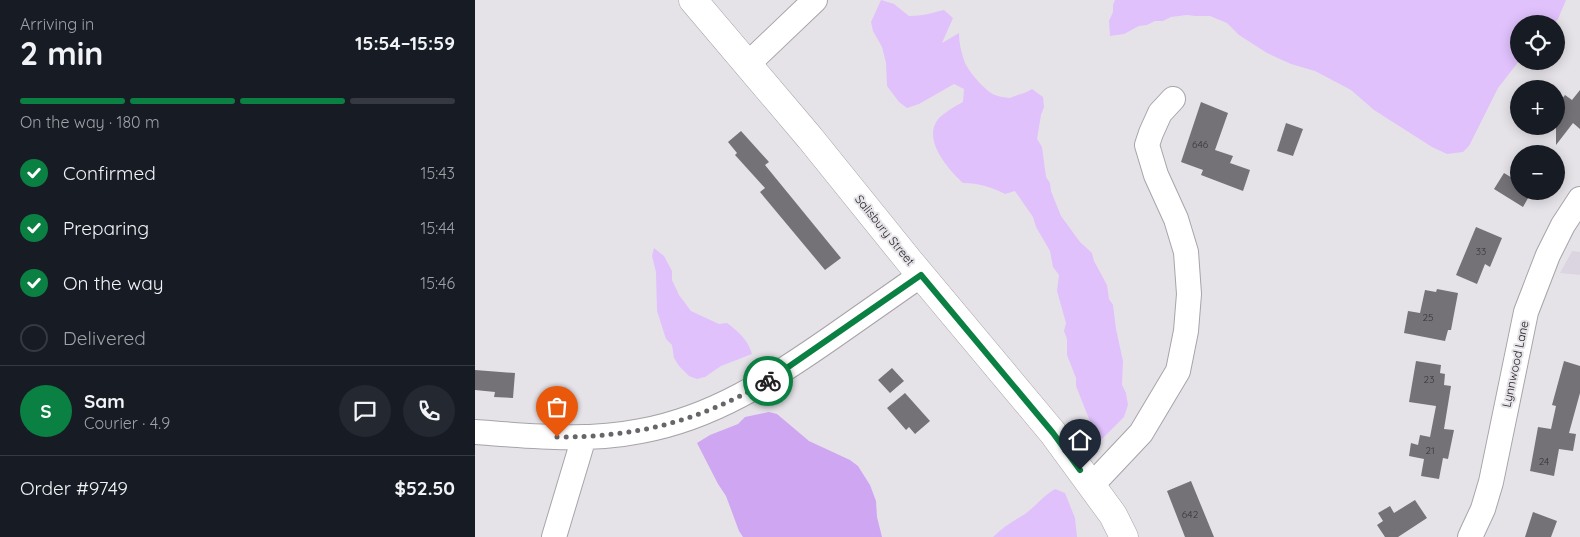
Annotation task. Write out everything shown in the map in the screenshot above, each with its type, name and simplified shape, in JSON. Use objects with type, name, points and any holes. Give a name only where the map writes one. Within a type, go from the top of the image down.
[{"type":"main road","name":"Salisbury Street","points":[[693,0],[810,138],[1053,433],[1113,515],[1124,537]]},
{"type":"street","points":[[748,64],[815,0]]},
{"type":"street","points":[[1092,486],[1141,433],[1179,371],[1186,331],[1189,294],[1186,252],[1176,219],[1156,175],[1147,145],[1160,113],[1173,99]]},
{"type":"street","name":"Lynnwood Lane","points":[[1470,537],[1483,509],[1491,482],[1526,312],[1549,254],[1563,225],[1580,199]]},
{"type":"street","points":[[475,432],[584,437],[641,431],[669,425],[719,406],[781,373],[921,275]]},
{"type":"street","points":[[554,537],[584,437]]},
{"type":"shaded area","points":[[881,0],[894,4],[909,16],[944,10],[953,18],[942,43],[959,33],[960,47],[966,64],[972,74],[987,90],[995,95],[1010,98],[1032,89],[1043,97],[1044,107],[1037,139],[1042,147],[1046,177],[1050,183],[1051,191],[1061,216],[1080,242],[1092,253],[1094,261],[1107,285],[1109,299],[1113,305],[1123,361],[1122,385],[1126,393],[1128,405],[1124,417],[1101,440],[1095,434],[1076,386],[1076,378],[1067,355],[1067,339],[1064,331],[1066,323],[1057,291],[1059,275],[1053,267],[1050,251],[1036,227],[1033,217],[1015,191],[1005,194],[985,186],[963,183],[950,170],[938,153],[933,134],[935,125],[940,117],[963,102],[964,89],[954,84],[919,104],[907,108],[899,102],[887,86],[886,63],[882,47],[873,31],[871,22]]},
{"type":"shaded area","points":[[1115,0],[1566,0],[1560,15],[1510,15],[1510,70],[1512,70],[1498,88],[1469,146],[1463,152],[1447,154],[1432,147],[1374,110],[1351,90],[1315,71],[1291,64],[1267,53],[1239,35],[1227,23],[1210,16],[1187,15],[1155,21],[1139,26],[1124,34],[1110,36],[1109,21],[1113,12]]},
{"type":"shaded area","points":[[654,248],[664,256],[672,271],[672,280],[679,295],[691,311],[719,324],[727,323],[743,337],[752,354],[721,366],[705,377],[697,379],[689,376],[679,366],[674,358],[672,345],[666,339],[657,311],[656,272],[652,256]]},
{"type":"shaded area","points":[[1572,251],[1580,252],[1580,275],[1560,273]]},
{"type":"shaded area","points":[[769,412],[777,414],[809,441],[850,460],[858,466],[870,485],[876,501],[877,517],[882,537],[743,537],[726,496],[697,443],[710,435],[738,424],[745,417]]},
{"type":"shaded area","points":[[1055,489],[1065,493],[1075,518],[1077,537],[993,537],[1025,514]]},
{"type":"building","points":[[1580,90],[1580,129],[1573,123],[1565,133],[1565,95],[1572,100]]},
{"type":"building","points":[[1201,102],[1228,113],[1215,150],[1233,156],[1230,163],[1250,170],[1243,191],[1201,175],[1203,170],[1181,162]]},
{"type":"building","points":[[1286,123],[1303,129],[1293,156],[1277,151]]},
{"type":"building","points":[[741,131],[769,162],[765,165],[841,258],[825,270],[760,192],[765,188],[735,155],[737,153],[728,142]]},
{"type":"building","points":[[1556,135],[1564,135],[1556,145]]},
{"type":"building","points":[[1504,173],[1510,177],[1510,199],[1494,189]]},
{"type":"building","points":[[1512,200],[1527,200],[1523,207]]},
{"type":"building","points":[[1476,227],[1502,238],[1490,267],[1485,264],[1477,284],[1456,275]]},
{"type":"building","points":[[1437,289],[1458,293],[1451,330],[1448,330],[1445,341],[1404,333],[1408,311],[1420,313],[1425,290],[1436,292]]},
{"type":"building","points":[[1416,361],[1441,365],[1440,373],[1445,374],[1444,385],[1451,386],[1444,429],[1454,430],[1448,459],[1443,458],[1439,479],[1421,476],[1424,459],[1409,456],[1411,443],[1418,445],[1420,435],[1430,437],[1436,406],[1409,402]]},
{"type":"building","points":[[1564,361],[1580,366],[1580,393],[1569,433],[1576,434],[1573,451],[1559,449],[1554,476],[1530,471],[1538,427],[1551,429],[1556,406],[1552,405]]},
{"type":"building","points":[[892,368],[904,381],[890,393],[878,380]]},
{"type":"building","points":[[475,370],[515,373],[513,398],[494,397],[495,392],[475,390]]},
{"type":"building","points":[[905,393],[930,421],[915,434],[909,427],[906,430],[887,408]]},
{"type":"building","points":[[1191,481],[1214,537],[1185,537],[1167,491]]},
{"type":"building","points":[[1415,500],[1427,518],[1398,537],[1385,537],[1377,525],[1383,521],[1378,513],[1390,506],[1394,513]]},
{"type":"building","points":[[1533,512],[1557,521],[1551,537],[1525,537]]},
{"type":"way so far","points":[[557,437],[612,435],[669,425],[719,406],[768,381]]},
{"type":"route","points":[[768,381],[921,275],[1053,433],[1080,470]]}]
